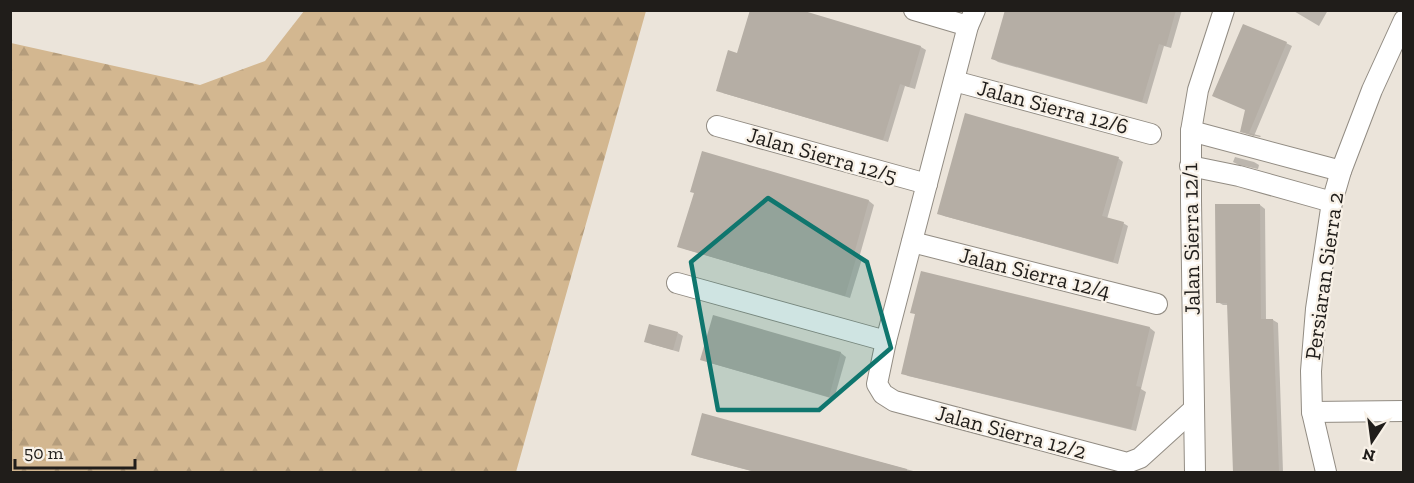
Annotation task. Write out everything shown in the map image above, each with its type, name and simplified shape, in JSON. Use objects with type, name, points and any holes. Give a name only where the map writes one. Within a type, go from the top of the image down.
[{"type":"street","points":[[677,283],[886,341],[971,18],[914,10]]},
{"type":"street","name":"Jalan Sierra 12/1","points":[[1195,472],[1191,131],[1198,90],[1224,10]]},
{"type":"street","name":"Persiaran Sierra 2","points":[[1326,472],[1312,412],[1311,371],[1316,309],[1332,202],[1341,171],[1372,90],[1404,20]]},
{"type":"street","name":"Jalan Sierra 12/6","points":[[954,81],[1151,134]]},
{"type":"street","name":"Jalan Sierra 12/5","points":[[717,126],[927,184]]},
{"type":"street","points":[[1191,131],[1341,171]]},
{"type":"street","points":[[1239,176],[1248,146]]},
{"type":"street","points":[[1272,185],[1280,155]]},
{"type":"street","points":[[1190,166],[1239,176],[1332,202]]},
{"type":"street","name":"Jalan Sierra 12/4","points":[[912,242],[1157,304]]},
{"type":"street","name":"Jalan Sierra 12/2","points":[[886,341],[877,384],[883,394],[894,401],[1127,463],[1140,458],[1194,409]]},
{"type":"street","points":[[1312,412],[1404,411]]},
{"type":"highlighted area","points":[[768,198],[867,262],[891,348],[819,410],[718,410],[691,262]]},
{"type":"green space","points":[[304,11],[646,11],[516,472],[11,472],[11,43],[200,85],[265,61]]},
{"type":"building","points":[[750,10],[801,10],[921,46],[909,87],[900,84],[883,140],[716,91],[728,50],[737,53]]},
{"type":"building","points":[[1005,10],[1176,10],[1166,46],[1159,44],[1142,102],[991,59]]},
{"type":"building","points":[[1243,24],[1287,42],[1249,133],[1260,137],[1240,132],[1245,110],[1212,96]]},
{"type":"building","points":[[965,113],[1119,157],[1102,216],[1124,222],[1113,262],[937,214]]},
{"type":"building","points":[[702,151],[869,200],[845,296],[677,247],[694,193],[690,192]]},
{"type":"building","points":[[1215,204],[1260,204],[1261,319],[1273,319],[1279,472],[1233,472],[1227,303],[1216,303]]},
{"type":"building","points":[[921,271],[1150,327],[1136,386],[1141,387],[1131,429],[901,374],[915,314],[910,313]]},
{"type":"building","points":[[713,315],[841,352],[829,397],[700,360]]},
{"type":"building","points":[[649,324],[678,332],[673,350],[644,342]]},
{"type":"building","points":[[702,413],[907,469],[907,472],[756,472],[691,455]]}]
